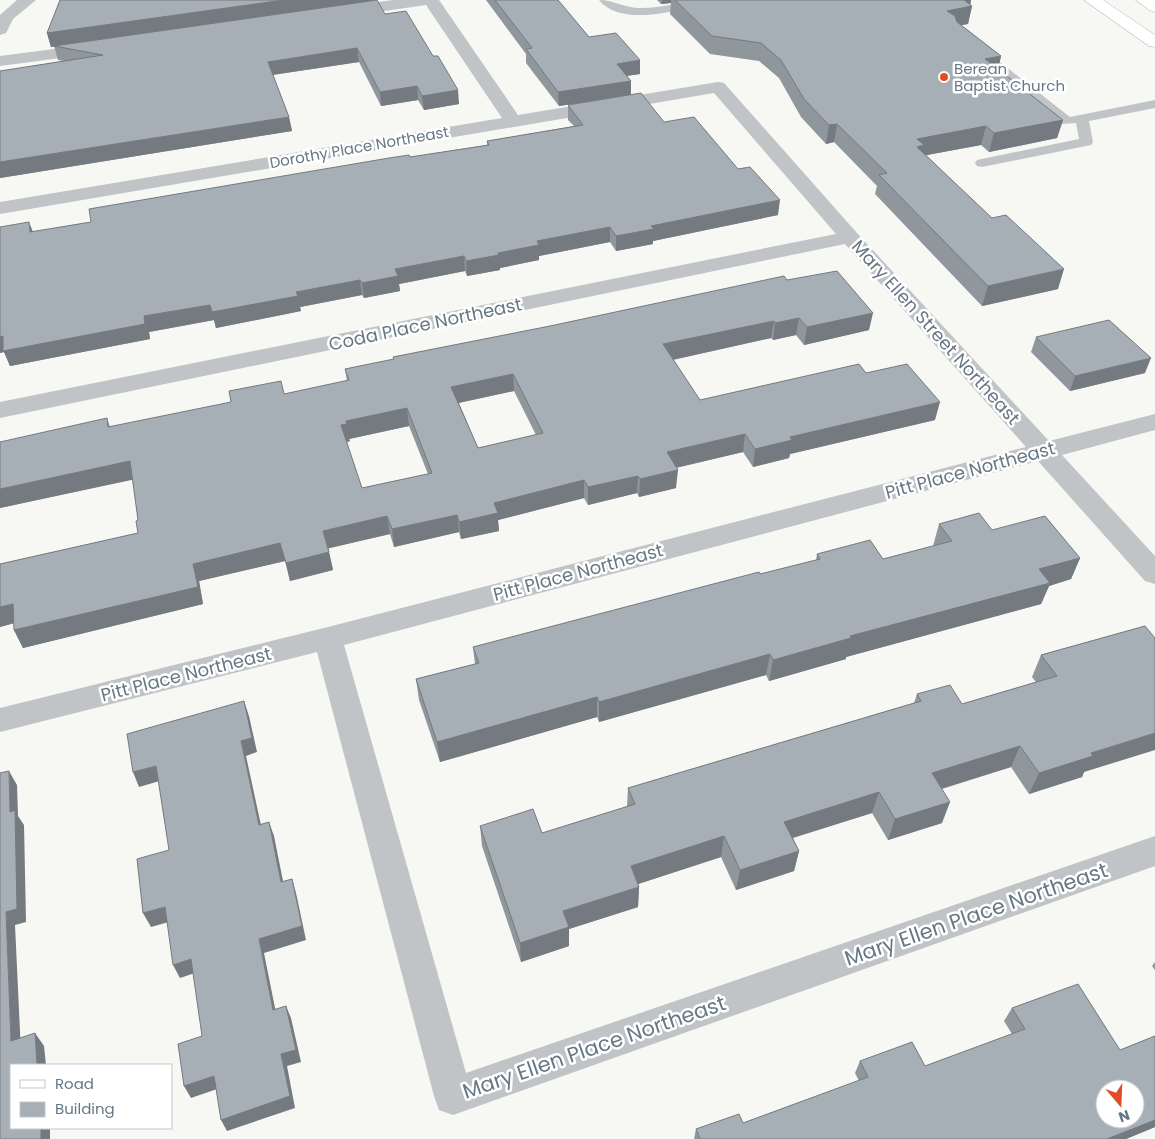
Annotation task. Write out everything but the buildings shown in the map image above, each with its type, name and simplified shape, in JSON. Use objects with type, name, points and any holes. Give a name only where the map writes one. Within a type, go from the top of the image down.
[{"type":"main road","points":[[1092,0],[1155,42]]},
{"type":"main road","points":[[1144,0],[1155,7]]},
{"type":"street","points":[[0,30],[2,23],[13,10],[28,0]]},
{"type":"street","points":[[322,15],[426,0]]},
{"type":"street","points":[[431,0],[513,121]]},
{"type":"street","points":[[0,61],[110,46]]},
{"type":"street","name":"Dorothy Place Northeast","points":[[0,208],[718,87]]},
{"type":"street","name":"Mary Ellen Street Northeast","points":[[718,87],[850,237],[1155,574]]},
{"type":"street","name":"Coda Place Northeast","points":[[0,410],[850,237]]},
{"type":"street","name":"Pitt Place Northeast","points":[[0,720],[328,638],[1155,422]]},
{"type":"street","name":"Mary Ellen Place Northeast","points":[[328,638],[453,1096],[1155,851]]},
{"type":"lane","points":[[605,0],[611,8],[628,11],[650,10],[706,0]]},
{"type":"lane","points":[[966,42],[1067,121],[1155,104]]},
{"type":"lane","points":[[982,162],[1086,142],[1082,118]]},
{"type":"place","name":"Berean Baptist Church","points":[[944,77]]}]
